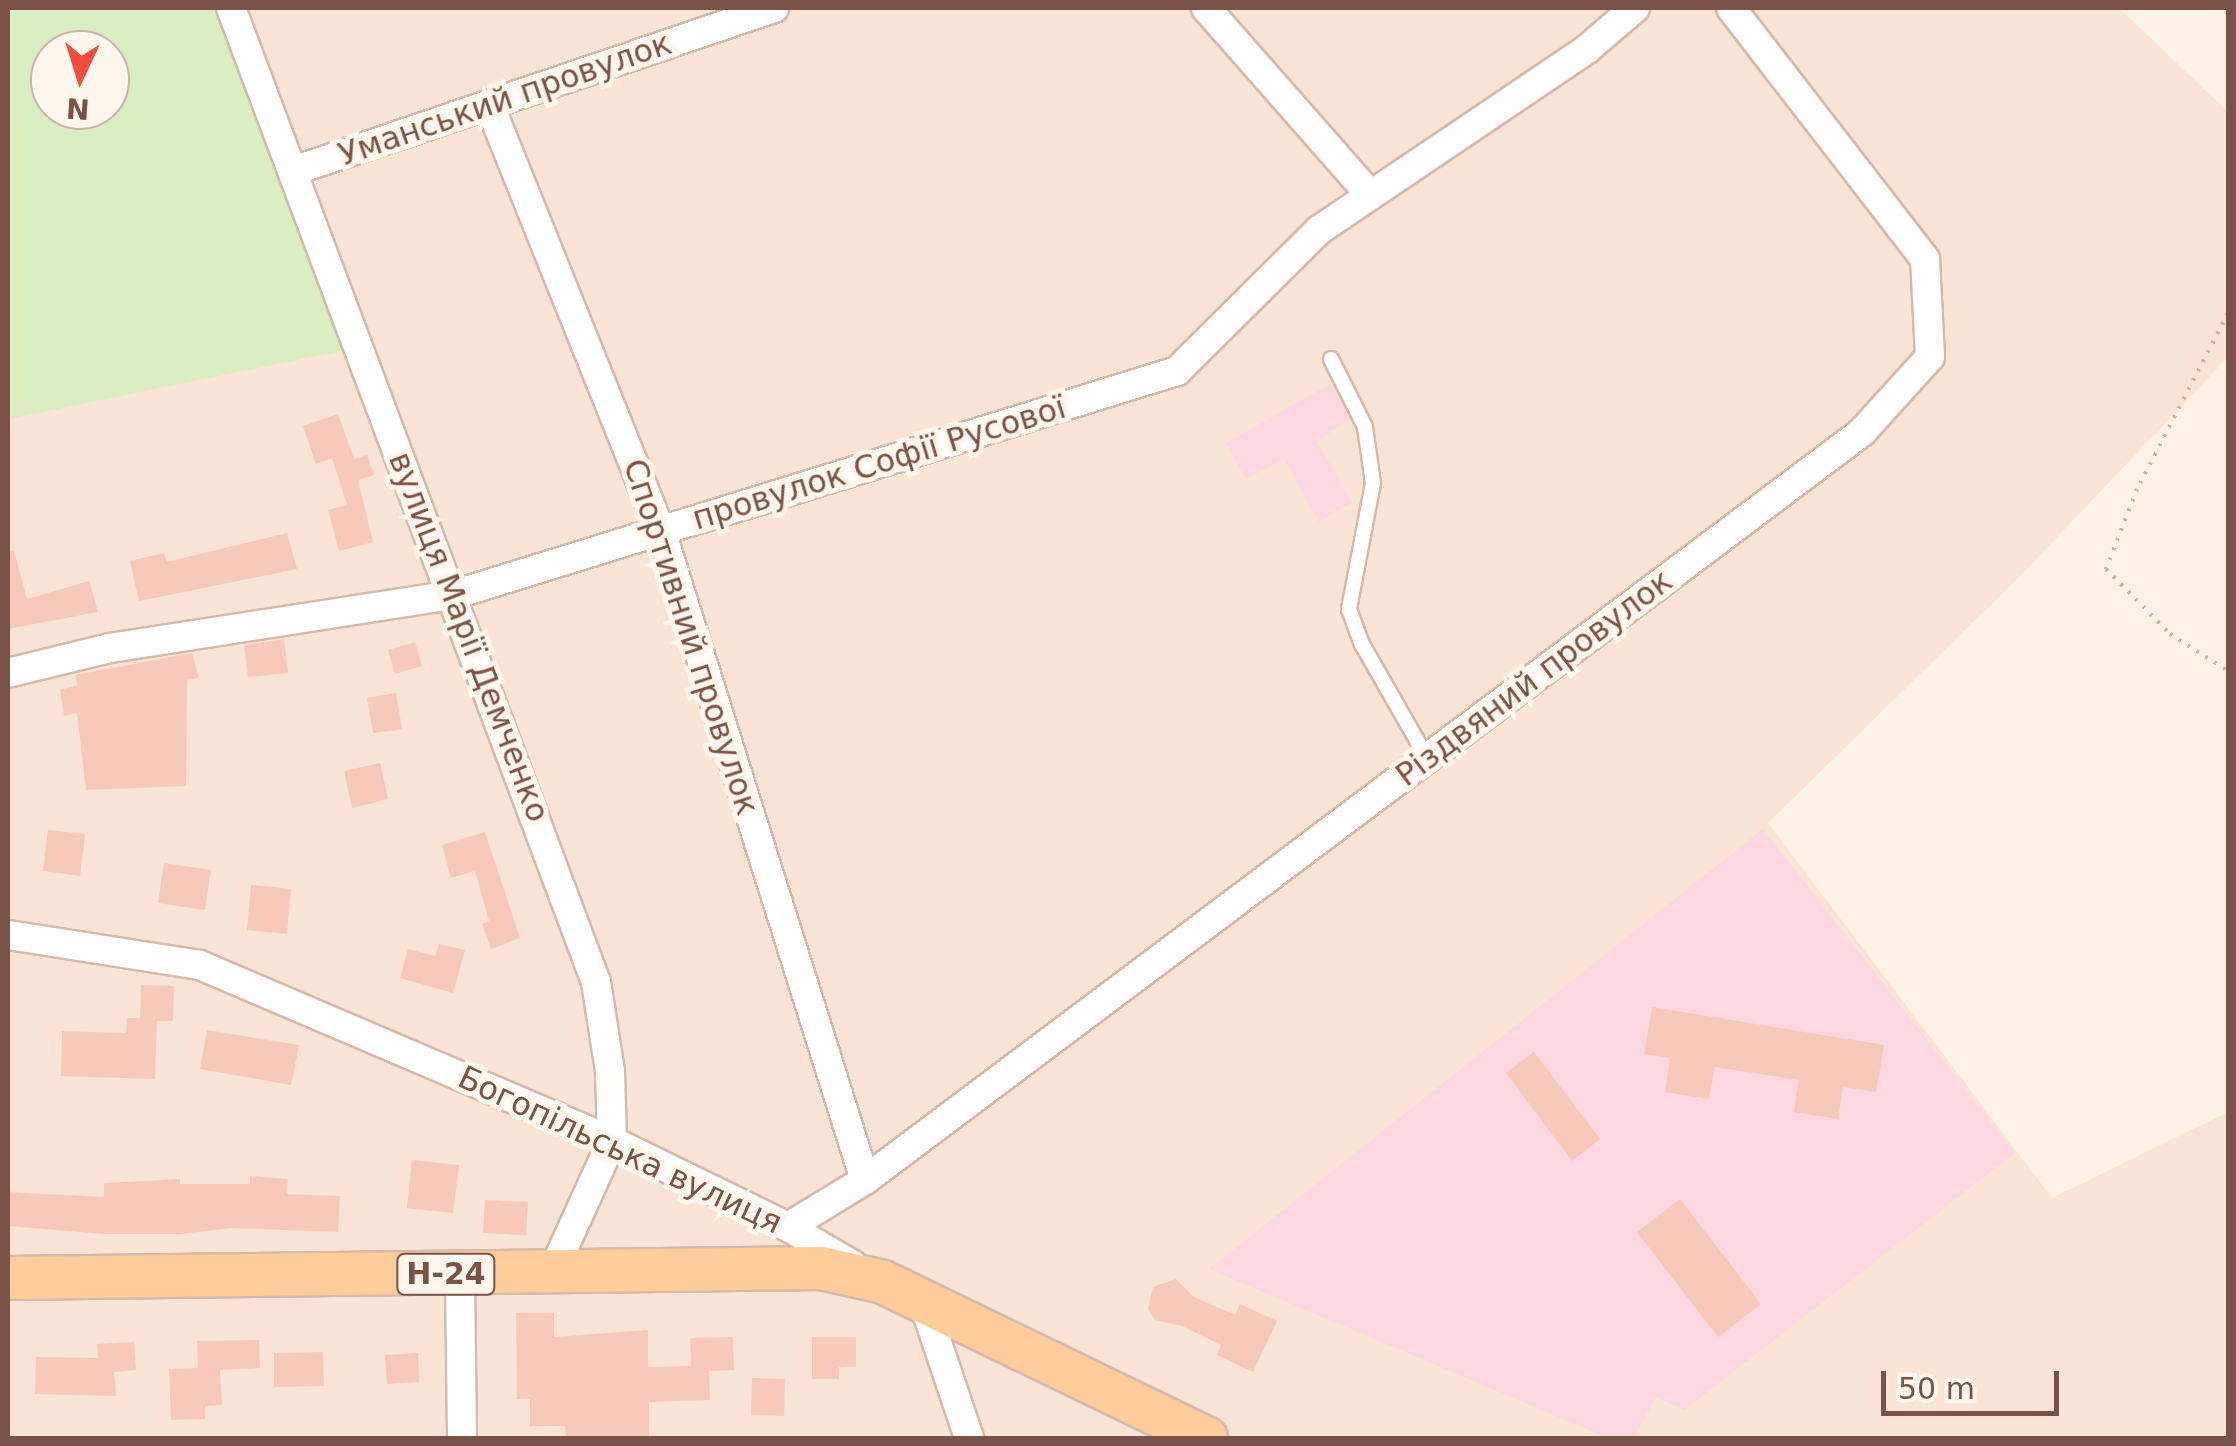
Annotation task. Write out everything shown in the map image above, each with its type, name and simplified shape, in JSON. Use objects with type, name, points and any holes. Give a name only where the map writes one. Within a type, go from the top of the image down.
[{"type":"main road","name":"Н-24","points":[[8,1278],[804,1268],[883,1282]]},
{"type":"main road","name":"Богопільська вулиця","points":[[883,1282],[1206,1438]]},
{"type":"street","name":"вулиця Марії Демченко","points":[[231,8],[596,982],[610,1071],[612,1141],[552,1273]]},
{"type":"street","name":"Уманський провулок","points":[[293,171],[774,8]]},
{"type":"street","points":[[1206,8],[1370,196]]},
{"type":"street","name":"провулок Софії Русової","points":[[8,673],[110,648],[453,595],[1178,371],[1319,230],[1587,48],[1635,8]]},
{"type":"street","name":"Різдвяний провулок","points":[[788,1227],[865,1180],[1862,432],[1930,357],[1926,259],[1731,8]]},
{"type":"street","name":"Спортивний провулок","points":[[489,104],[661,531],[865,1180]]},
{"type":"street","name":"Богопільська вулиця","points":[[8,935],[200,965],[612,1141],[788,1227],[883,1282]]},
{"type":"street","points":[[460,1274],[462,1438]]},
{"type":"street","points":[[924,1304],[969,1438]]},
{"type":"lane","points":[[1331,359],[1365,427],[1373,483],[1349,608],[1362,644],[1427,758]]},
{"type":"path","points":[[2228,313],[2137,489],[2106,570],[2170,634],[2228,671]]},
{"type":"shaded area","points":[[8,8],[2119,8],[2228,112],[2228,357],[2021,575],[1768,823],[2052,1198],[2228,1112],[2228,1438],[8,1438]]},
{"type":"shaded area","points":[[1330,384],[1350,418],[1317,442],[1352,502],[1319,522],[1284,459],[1246,479],[1226,443]]},
{"type":"shaded area","points":[[1763,829],[2015,1153],[1684,1410],[1656,1397],[1634,1438],[1608,1438],[1209,1269]]},
{"type":"green space","points":[[8,8],[228,8],[360,347],[8,419]]},
{"type":"building","points":[[338,414],[354,459],[367,455],[374,475],[358,480],[373,542],[339,551],[328,510],[347,505],[332,458],[316,464],[303,426]]},
{"type":"building","points":[[287,533],[297,569],[139,601],[130,561],[164,553],[167,562]]},
{"type":"building","points":[[14,551],[27,599],[89,581],[98,612],[8,629],[8,552]]},
{"type":"building","points":[[284,639],[288,673],[248,677],[244,645]]},
{"type":"building","points":[[415,642],[422,666],[395,674],[388,650]]},
{"type":"building","points":[[192,653],[199,678],[187,680],[186,786],[86,790],[77,713],[64,716],[60,690],[78,685],[75,675]]},
{"type":"building","points":[[396,693],[402,729],[373,733],[367,698]]},
{"type":"building","points":[[380,763],[388,799],[352,808],[344,771]]},
{"type":"building","points":[[48,830],[85,834],[80,876],[43,871]]},
{"type":"building","points":[[485,832],[520,938],[491,949],[482,924],[489,921],[475,871],[451,878],[442,845]]},
{"type":"building","points":[[164,863],[211,870],[205,910],[158,903]]},
{"type":"building","points":[[251,885],[291,889],[287,934],[247,930]]},
{"type":"building","points":[[439,944],[465,950],[453,993],[400,978],[408,949],[435,956]]},
{"type":"building","points":[[141,985],[174,986],[173,1021],[157,1021],[155,1079],[61,1076],[62,1031],[126,1033],[127,1018],[140,1018]]},
{"type":"building","points":[[1652,1007],[1884,1045],[1876,1092],[1843,1087],[1838,1119],[1794,1112],[1799,1080],[1715,1067],[1709,1099],[1665,1092],[1670,1058],[1644,1054]]},
{"type":"building","points":[[207,1030],[299,1045],[291,1085],[200,1069]]},
{"type":"building","points":[[1534,1052],[1600,1139],[1572,1161],[1506,1073]]},
{"type":"building","points":[[412,1160],[459,1165],[453,1213],[407,1208]]},
{"type":"building","points":[[250,1176],[288,1179],[286,1194],[340,1196],[338,1232],[232,1228],[180,1234],[104,1234],[8,1226],[8,1192],[104,1197],[104,1183],[180,1179],[180,1184],[250,1184]]},
{"type":"building","points":[[1680,1199],[1761,1304],[1718,1337],[1637,1232]]},
{"type":"building","points":[[485,1200],[528,1202],[526,1235],[483,1233]]},
{"type":"building","points":[[1176,1279],[1194,1297],[1235,1315],[1240,1304],[1277,1321],[1253,1372],[1217,1355],[1221,1345],[1182,1326],[1155,1320],[1148,1309],[1153,1287]]},
{"type":"building","points":[[516,1313],[554,1313],[554,1337],[648,1330],[648,1367],[691,1366],[690,1338],[733,1337],[734,1370],[709,1371],[710,1400],[649,1402],[649,1438],[566,1438],[565,1426],[530,1426],[530,1399],[517,1399]]},
{"type":"building","points":[[812,1337],[856,1337],[856,1367],[839,1367],[839,1379],[812,1379]]},
{"type":"building","points":[[259,1340],[260,1368],[220,1370],[222,1405],[205,1406],[205,1419],[171,1420],[169,1369],[198,1368],[197,1341]]},
{"type":"building","points":[[134,1342],[136,1370],[114,1372],[116,1396],[35,1394],[36,1357],[98,1358],[97,1344]]},
{"type":"building","points":[[323,1352],[324,1386],[274,1387],[274,1353]]},
{"type":"building","points":[[418,1353],[419,1382],[387,1384],[385,1355]]},
{"type":"building","points":[[752,1378],[785,1379],[784,1416],[751,1415]]}]
